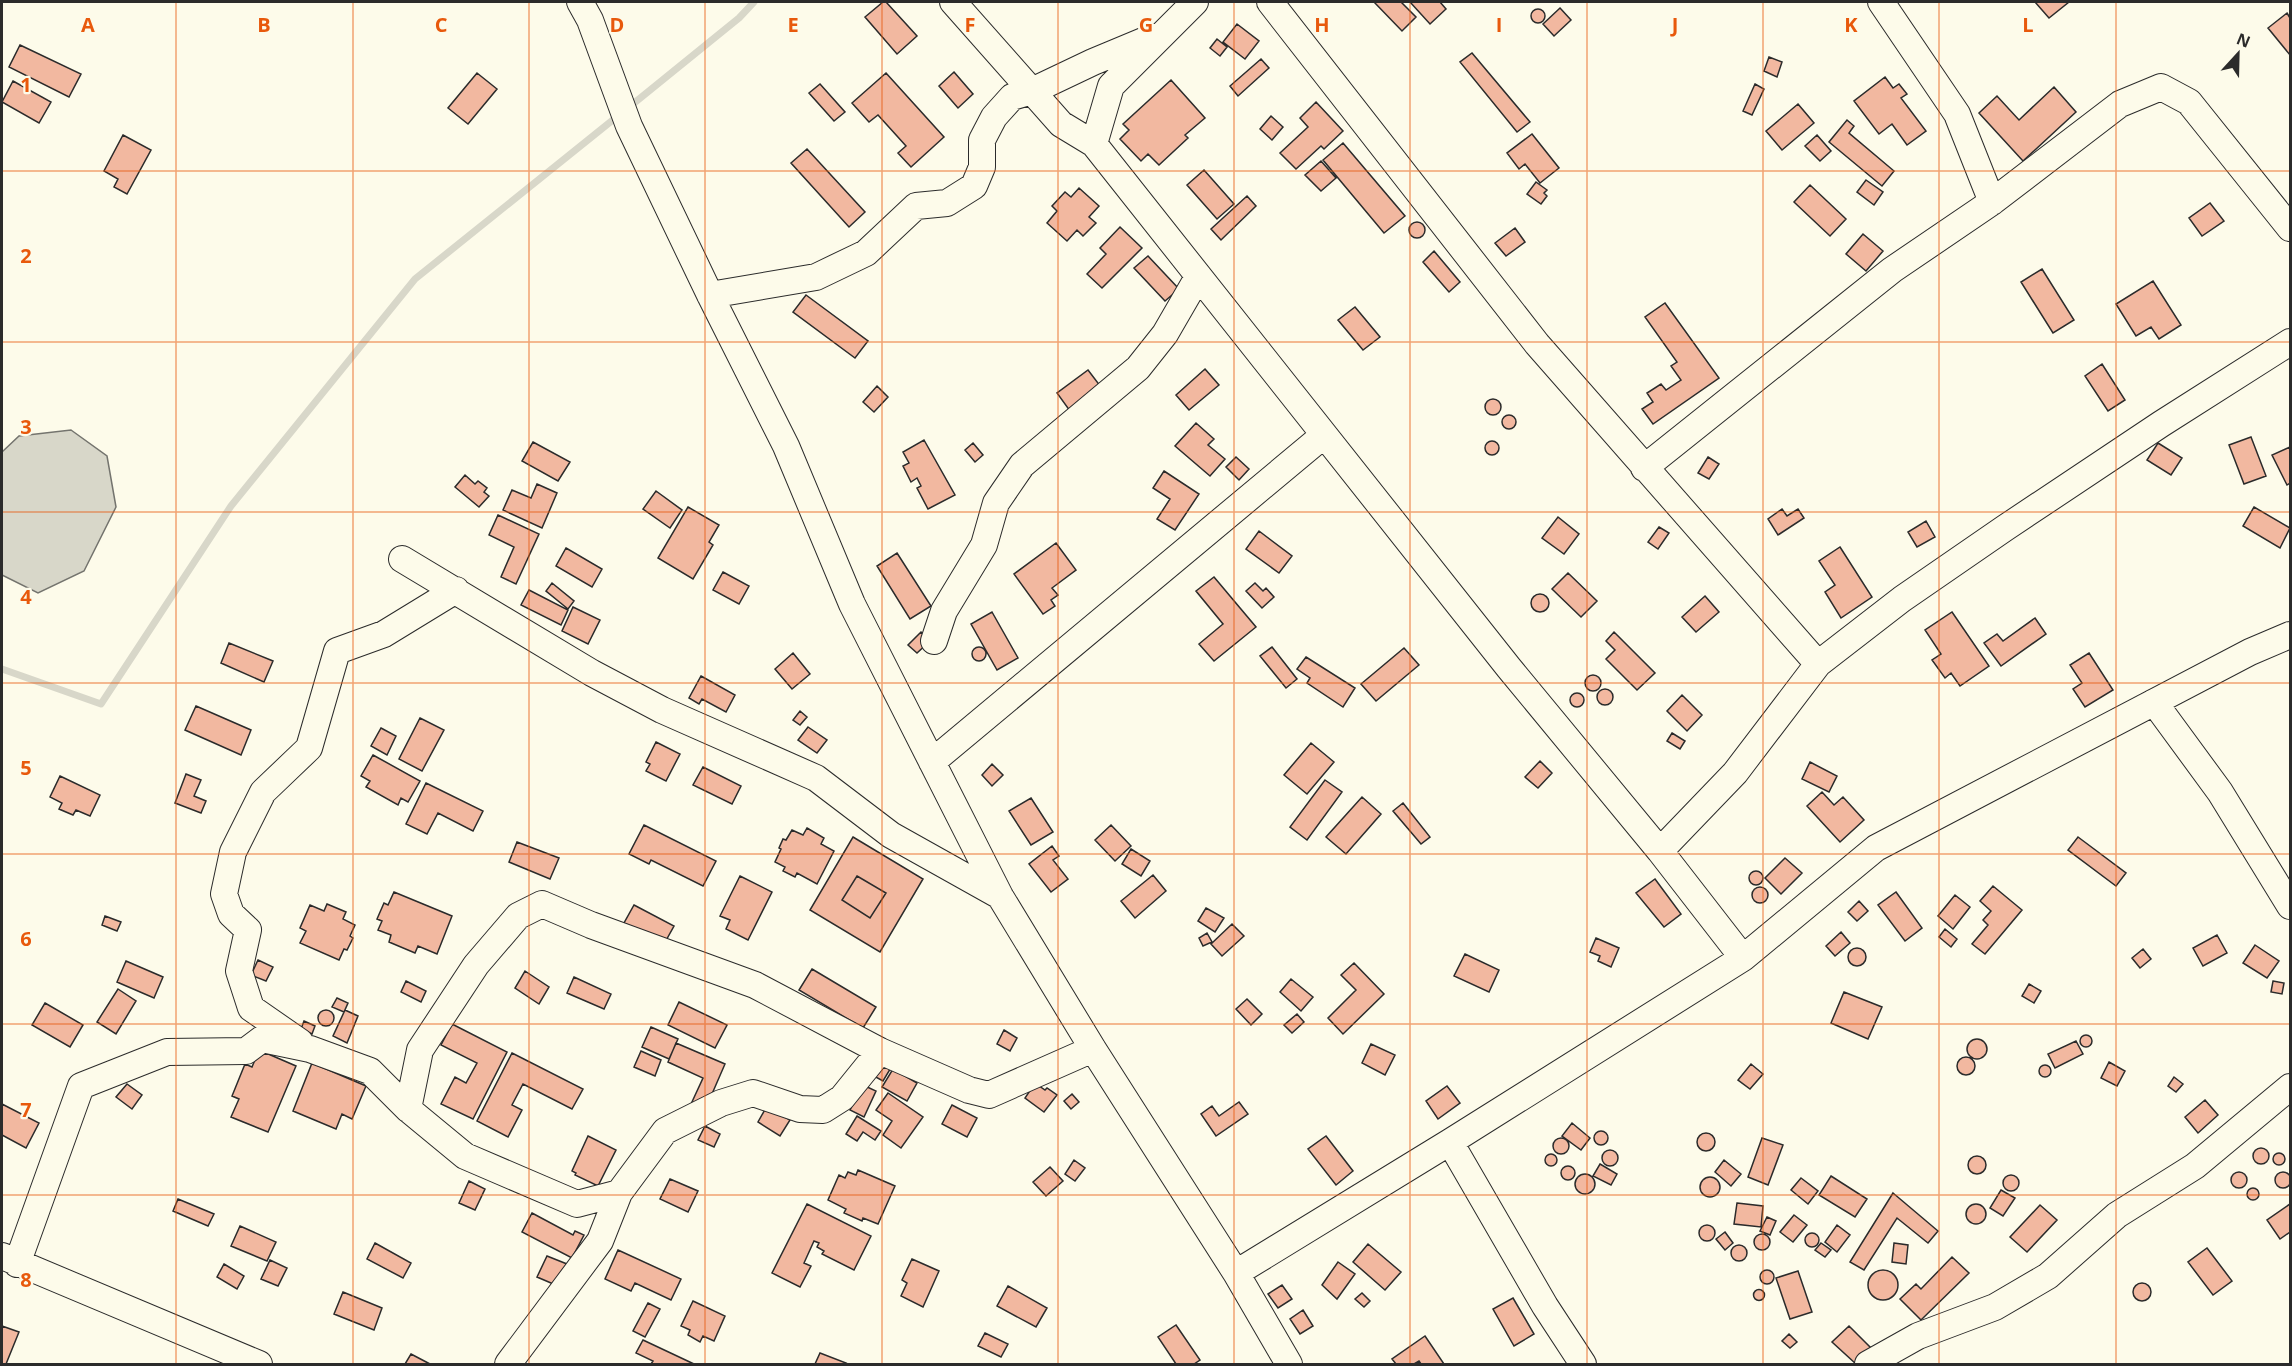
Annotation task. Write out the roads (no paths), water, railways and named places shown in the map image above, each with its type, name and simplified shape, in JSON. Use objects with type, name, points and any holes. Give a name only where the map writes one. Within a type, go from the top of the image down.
[{"type":"street","points":[[580,2],[590,20],[629,126],[786,446],[852,604],[1000,896],[1093,1049],[1236,1273],[1289,1365]]},
{"type":"street","points":[[953,2],[1061,124],[1094,144],[1516,677],[1660,851],[1743,958]]},
{"type":"street","points":[[1094,144],[1111,86],[1196,2]]},
{"type":"street","points":[[1270,2],[1537,344],[1818,664]]},
{"type":"street","points":[[1881,2],[1957,114],[1992,202]]},
{"type":"street","points":[[710,295],[816,277],[866,253],[916,206],[947,203],[974,186],[982,167],[982,140],[994,117],[1012,97],[1032,91],[1093,62],[1164,33]]},
{"type":"street","points":[[1644,468],[1892,270],[1992,202],[2120,105],[2161,87],[2189,102],[2290,228]]},
{"type":"street","points":[[934,641],[944,612],[984,545],[996,502],[1022,465],[1138,368],[1165,334],[1198,277]]},
{"type":"street","points":[[1660,851],[1735,773],[1818,664],[1902,599],[2005,528],[2161,424],[2290,342]]},
{"type":"street","points":[[932,762],[1324,435]]},
{"type":"street","points":[[402,559],[592,673],[662,710],[816,778],[891,835],[1000,896]]},
{"type":"street","points":[[310,1049],[251,1008],[239,971],[248,930],[231,914],[224,894],[233,852],[263,792],[309,748],[338,651],[384,634],[456,590]]},
{"type":"street","points":[[1236,1273],[1743,958],[1876,848],[2250,652],[2290,635]]},
{"type":"street","points":[[2154,702],[2220,792],[2290,906]]},
{"type":"street","points":[[408,1109],[420,1050],[476,965],[518,916],[542,904],[591,925],[755,985],[880,1051],[969,1090],[989,1095],[1093,1049]]},
{"type":"street","points":[[259,1365],[9,1260],[81,1086],[166,1052],[246,1051],[262,1039],[310,1049],[370,1071],[408,1109],[465,1156],[577,1204],[619,1193]]},
{"type":"street","points":[[508,1365],[600,1241],[619,1193],[665,1131],[721,1103],[753,1093],[800,1109],[823,1110],[842,1098],[880,1051]]},
{"type":"street","points":[[1869,1365],[1918,1336],[1995,1307],[2048,1276],[2117,1215],[2195,1166],[2290,1087]]},
{"type":"street","points":[[1450,1142],[1545,1306],[1583,1365]]},
{"type":"waterway","points":[[628,108],[739,18],[754,2]]},
{"type":"waterway","points":[[2,669],[101,704],[231,506],[415,279],[619,115]]}]
